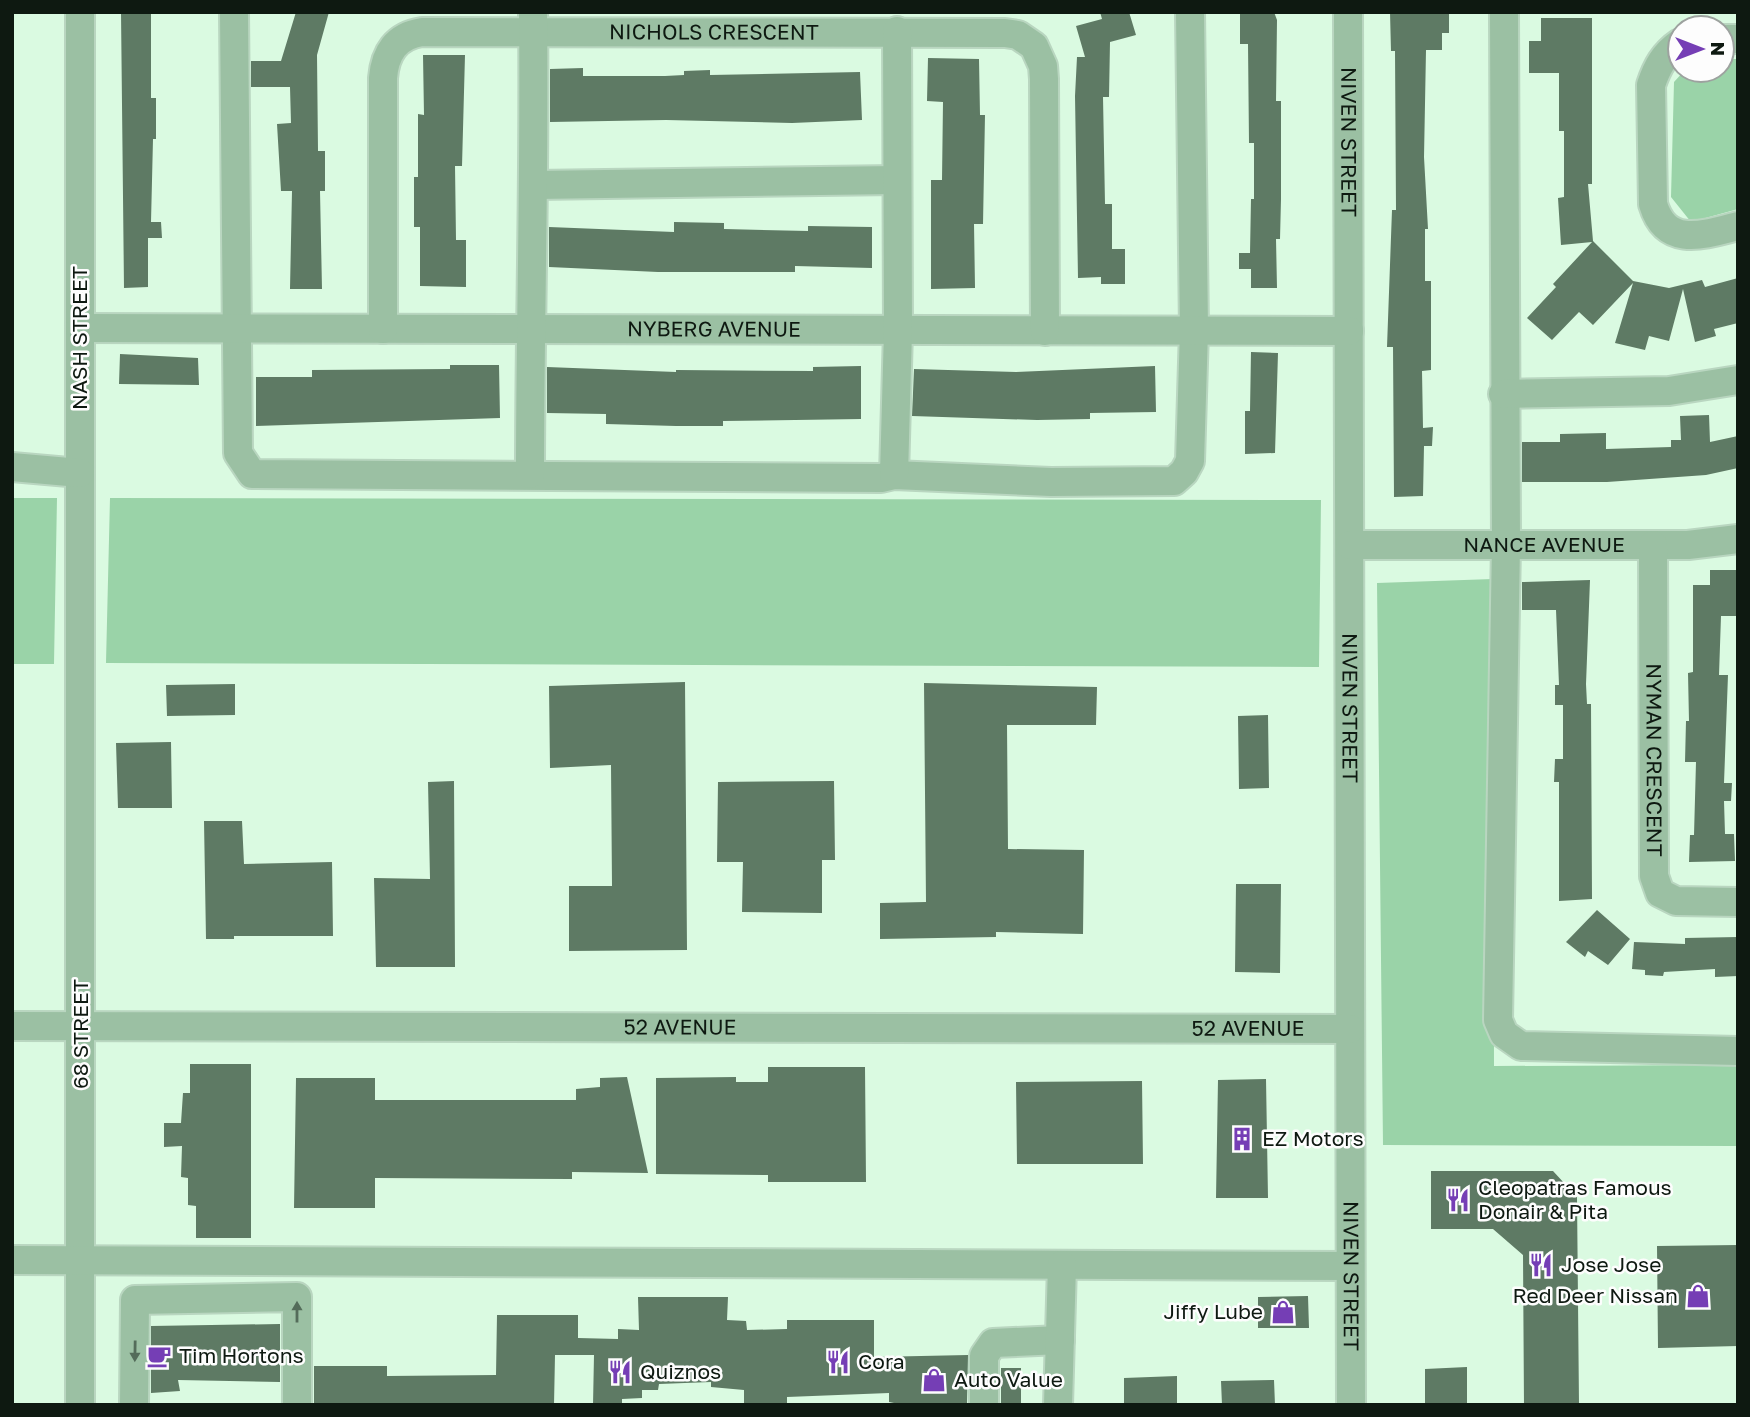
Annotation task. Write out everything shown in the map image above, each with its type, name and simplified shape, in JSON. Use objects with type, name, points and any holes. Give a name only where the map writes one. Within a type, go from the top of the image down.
[{"type":"street","name":"NASH STREET","points":[[80,12],[80,664]]},
{"type":"street","points":[[234,12],[238,453],[252,474],[854,478],[894,475],[1051,482],[1174,481],[1184,472],[1192,448],[1194,330],[1190,12]]},
{"type":"street","name":"NIVEN STREET","points":[[1348,12],[1350,1405]]},
{"type":"street","points":[[1504,12],[1503,394],[1506,544],[1498,1020],[1503,1034],[1521,1046],[1738,1051]]},
{"type":"street","points":[[530,474],[530,328],[535,185],[533,22]]},
{"type":"street","name":"NICHOLS CRESCENT","points":[[383,329],[383,78],[387,57],[393,45],[413,33],[533,22],[1005,33],[1026,39],[1040,54],[1044,79],[1045,331]]},
{"type":"street","points":[[894,475],[898,331],[897,31]]},
{"type":"street","points":[[1666,55],[1657,68],[1651,85],[1653,204],[1657,216],[1670,231],[1683,235],[1706,234],[1738,226]]},
{"type":"street","points":[[535,185],[897,180]]},
{"type":"street","name":"NYBERG AVENUE","points":[[80,328],[1349,331]]},
{"type":"street","points":[[1503,394],[1669,391],[1738,380]]},
{"type":"street","points":[[12,467],[80,473]]},
{"type":"street","name":"NANCE AVENUE","points":[[1350,545],[1653,545],[1738,539]]},
{"type":"street","name":"NYMAN CRESCENT","points":[[1653,545],[1654,876],[1660,893],[1676,901],[1738,901]]},
{"type":"street","name":"68 STREET","points":[[80,664],[80,1405]]},
{"type":"street","name":"52 AVENUE","points":[[12,1026],[1350,1029]]},
{"type":"street","points":[[12,1260],[1350,1266]]},
{"type":"street","points":[[1058,1405],[1062,1265]]},
{"type":"street","points":[[134,1405],[135,1300],[297,1297],[297,1405]]},
{"type":"street","points":[[984,1405],[984,1356],[993,1343],[1060,1340]]},
{"type":"green space","points":[[1738,59],[1738,209],[1691,222],[1671,197],[1674,84],[1736,84]]},
{"type":"green space","points":[[12,498],[57,498],[54,664],[12,664]]},
{"type":"green space","points":[[110,498],[1321,500],[1319,667],[106,663]]},
{"type":"green space","points":[[1493,579],[1494,1066],[1738,1065],[1738,1146],[1383,1145],[1377,583]]},
{"type":"building","points":[[121,12],[151,12],[151,98],[156,98],[156,139],[153,139],[151,222],[161,222],[162,238],[148,238],[148,287],[124,288]]},
{"type":"building","points":[[296,12],[329,12],[317,55],[318,151],[325,151],[325,191],[320,191],[322,289],[290,289],[292,191],[281,191],[277,124],[291,123],[290,87],[251,87],[251,61],[281,61]]},
{"type":"building","points":[[1100,12],[1129,12],[1136,35],[1110,42],[1109,97],[1103,97],[1105,204],[1112,204],[1112,249],[1125,249],[1125,284],[1101,284],[1101,277],[1078,278],[1075,96],[1077,57],[1085,57],[1076,26],[1102,19]]},
{"type":"building","points":[[1240,12],[1274,12],[1277,20],[1276,101],[1281,101],[1281,199],[1280,239],[1276,239],[1277,288],[1251,288],[1251,269],[1239,269],[1239,253],[1250,253],[1251,199],[1254,199],[1254,143],[1249,143],[1248,44],[1240,44]]},
{"type":"building","points":[[1390,12],[1449,12],[1449,33],[1442,33],[1442,50],[1426,50],[1424,157],[1428,229],[1425,229],[1425,281],[1431,281],[1431,370],[1422,371],[1423,428],[1433,427],[1432,446],[1424,446],[1423,496],[1394,497],[1393,347],[1387,347],[1392,210],[1396,210],[1395,51],[1391,51]]},
{"type":"building","points":[[1541,18],[1592,18],[1592,184],[1588,184],[1593,241],[1633,281],[1669,288],[1702,280],[1705,287],[1738,278],[1738,323],[1714,329],[1716,336],[1695,342],[1683,289],[1669,341],[1649,336],[1645,350],[1615,343],[1633,283],[1593,325],[1579,312],[1552,340],[1527,318],[1556,287],[1553,284],[1592,242],[1561,245],[1558,198],[1564,197],[1564,131],[1559,131],[1559,73],[1529,73],[1529,41],[1541,41]]},
{"type":"building","points":[[423,55],[465,55],[462,166],[455,166],[456,240],[466,240],[466,287],[420,286],[420,227],[414,227],[414,177],[418,177],[418,114],[424,115]]},
{"type":"building","points":[[928,58],[979,59],[980,115],[985,115],[983,224],[974,224],[975,288],[931,289],[931,180],[942,180],[943,102],[927,101]]},
{"type":"building","points":[[583,68],[583,76],[665,76],[684,75],[684,71],[710,70],[710,75],[860,72],[862,120],[792,123],[666,120],[550,122],[550,69]]},
{"type":"building","points":[[674,222],[724,223],[724,229],[808,231],[808,226],[872,227],[872,268],[795,266],[795,272],[658,272],[549,267],[549,227],[674,232]]},
{"type":"building","points":[[1251,352],[1278,353],[1275,453],[1245,454],[1245,411],[1250,411]]},
{"type":"building","points":[[120,354],[198,358],[199,385],[119,384]]},
{"type":"building","points":[[450,365],[499,365],[500,418],[256,426],[256,377],[312,377],[312,370],[450,369]]},
{"type":"building","points":[[861,366],[861,419],[723,421],[723,426],[676,426],[606,424],[606,414],[547,413],[547,367],[676,372],[813,371],[813,367]]},
{"type":"building","points":[[1155,366],[1156,412],[1090,413],[1090,419],[1037,420],[912,416],[914,369],[1016,372]]},
{"type":"building","points":[[1709,415],[1710,442],[1738,436],[1738,468],[1706,475],[1607,482],[1522,482],[1522,442],[1560,442],[1560,434],[1606,433],[1606,449],[1671,447],[1671,440],[1681,440],[1680,416]]},
{"type":"building","points":[[1710,570],[1738,570],[1738,616],[1721,616],[1719,675],[1728,675],[1724,783],[1732,783],[1731,801],[1724,801],[1725,834],[1734,834],[1735,861],[1689,862],[1690,835],[1694,835],[1696,762],[1685,762],[1686,721],[1689,721],[1688,673],[1693,672],[1693,585],[1710,585]]},
{"type":"building","points":[[1590,580],[1586,684],[1587,704],[1591,704],[1592,899],[1559,901],[1559,782],[1554,782],[1555,759],[1563,759],[1563,705],[1555,705],[1555,685],[1559,685],[1556,610],[1522,610],[1522,582]]},
{"type":"building","points":[[685,682],[687,950],[569,951],[569,886],[612,886],[611,765],[550,768],[549,686]]},
{"type":"building","points":[[924,683],[1097,687],[1096,725],[1007,725],[1008,849],[1084,850],[1083,934],[996,932],[996,937],[880,939],[880,903],[926,902]]},
{"type":"building","points":[[235,684],[235,715],[167,716],[166,685]]},
{"type":"building","points":[[1268,715],[1269,788],[1239,789],[1238,716]]},
{"type":"building","points":[[171,742],[172,808],[118,808],[116,743]]},
{"type":"building","points":[[454,781],[455,967],[376,967],[374,878],[430,879],[428,782]]},
{"type":"building","points":[[834,781],[835,860],[822,860],[822,913],[742,912],[743,862],[717,862],[718,782]]},
{"type":"building","points":[[204,821],[242,821],[244,864],[332,862],[333,936],[234,936],[234,939],[206,939]]},
{"type":"building","points":[[1236,884],[1281,884],[1280,973],[1235,972]]},
{"type":"building","points":[[1597,910],[1630,939],[1608,965],[1588,951],[1585,957],[1566,942]]},
{"type":"building","points":[[1738,937],[1738,976],[1715,977],[1715,969],[1664,972],[1663,976],[1645,975],[1645,970],[1632,969],[1634,942],[1685,944],[1685,938]]},
{"type":"building","points":[[190,1064],[251,1064],[251,1238],[196,1238],[196,1206],[188,1205],[188,1178],[181,1177],[182,1146],[164,1147],[164,1123],[181,1123],[183,1093],[190,1093]]},
{"type":"building","points":[[768,1067],[865,1067],[866,1182],[768,1182],[768,1175],[656,1174],[656,1078],[736,1077],[736,1082],[768,1082]]},
{"type":"building","points":[[627,1077],[648,1173],[572,1172],[572,1179],[375,1178],[375,1208],[294,1208],[296,1078],[375,1078],[375,1100],[576,1100],[576,1089],[600,1087],[600,1078]]},
{"type":"building","name":"EZ Motors","points":[[1266,1079],[1268,1198],[1216,1198],[1218,1080]]},
{"type":"building","points":[[1142,1081],[1143,1164],[1017,1164],[1016,1082]]},
{"type":"building","points":[[1431,1171],[1553,1171],[1577,1197],[1579,1405],[1524,1405],[1523,1255],[1493,1229],[1431,1229]]},
{"type":"building","name":"Red Deer Nissan","points":[[1738,1245],[1738,1346],[1658,1348],[1657,1246]]},
{"type":"building","name":"Jiffy Lube","points":[[1308,1296],[1309,1328],[1258,1328],[1258,1297]]},
{"type":"building","points":[[638,1297],[728,1297],[727,1320],[746,1321],[747,1330],[787,1329],[787,1320],[874,1320],[874,1357],[968,1355],[967,1405],[904,1405],[889,1402],[889,1393],[787,1397],[787,1405],[744,1403],[744,1390],[711,1387],[711,1382],[659,1384],[658,1390],[642,1390],[642,1398],[622,1399],[622,1405],[593,1405],[594,1355],[555,1355],[554,1405],[314,1405],[314,1366],[387,1366],[387,1376],[496,1375],[497,1315],[578,1315],[578,1338],[618,1339],[618,1329],[639,1330]]},
{"type":"building","points":[[280,1324],[280,1382],[178,1380],[180,1391],[151,1393],[151,1326]]},
{"type":"building","points":[[1467,1367],[1467,1405],[1425,1405],[1425,1369]]},
{"type":"building","points":[[1001,1368],[1021,1368],[1021,1405],[1001,1405]]},
{"type":"building","points":[[1177,1376],[1177,1405],[1124,1405],[1124,1378]]},
{"type":"building","points":[[1274,1380],[1275,1405],[1222,1405],[1221,1381]]},
{"type":"place","name":"EZ Motors","points":[[1242,1139]]},
{"type":"place","name":"Cleopatras Famous Donair & Pita","points":[[1458,1200]]},
{"type":"place","name":"Jose Jose","points":[[1541,1265]]},
{"type":"place","name":"Red Deer Nissan","points":[[1698,1296]]},
{"type":"place","name":"Jiffy Lube","points":[[1283,1312]]},
{"type":"place","name":"Tim Hortons","points":[[159,1356]]},
{"type":"place","name":"Cora","points":[[838,1362]]},
{"type":"place","name":"Quiznos","points":[[620,1372]]},
{"type":"place","name":"Auto Value","points":[[934,1380]]}]
